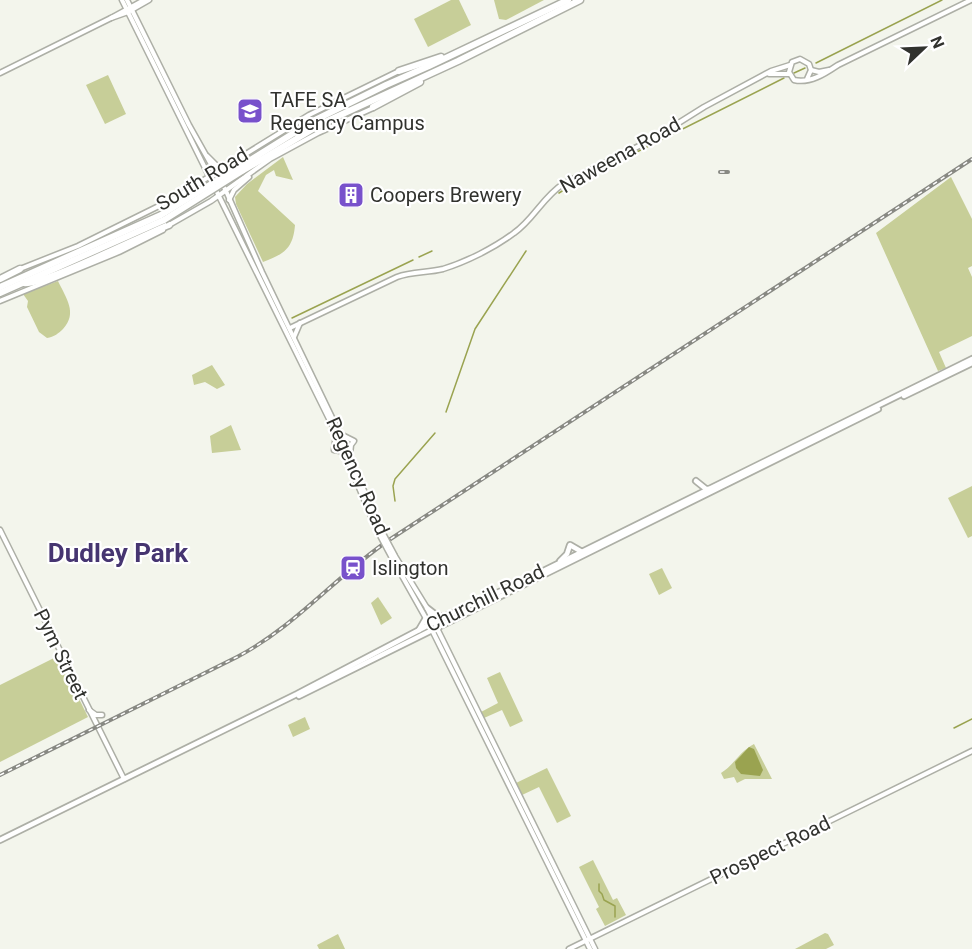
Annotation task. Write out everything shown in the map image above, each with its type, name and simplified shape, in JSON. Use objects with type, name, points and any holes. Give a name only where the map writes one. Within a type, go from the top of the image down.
[{"type":"highway","points":[[241,169],[313,121],[568,0]]},
{"type":"highway","points":[[373,107],[458,61],[580,0]]},
{"type":"highway","points":[[399,71],[463,50]]},
{"type":"highway","points":[[0,293],[162,217],[323,123],[458,61]]},
{"type":"highway","points":[[0,287],[162,217]]},
{"type":"highway","points":[[22,283],[29,285],[57,274],[169,225]]},
{"type":"highway","points":[[0,278],[20,269]]},
{"type":"main road","name":"Regency Road","points":[[122,0],[129,9],[226,191],[299,353]]},
{"type":"main road","name":"Regency Road","points":[[127,0],[132,21],[338,433],[377,527],[426,618],[433,626],[588,939],[590,949]]},
{"type":"main road","points":[[0,73],[147,0]]},
{"type":"main road","points":[[830,70],[819,72],[811,70],[803,60],[795,60],[790,65],[789,74],[797,82],[822,76],[971,0]]},
{"type":"main road","points":[[120,16],[129,9]]},
{"type":"main road","points":[[111,18],[128,17],[132,21]]},
{"type":"main road","name":"Naweena Road","points":[[287,329],[396,277],[414,272],[442,269],[503,241],[526,223],[557,188],[653,139],[704,107],[771,71],[790,65]]},
{"type":"main road","points":[[807,79],[811,70]]},
{"type":"main road","name":"South Road","points":[[20,269],[78,246],[173,199],[309,115],[399,71]]},
{"type":"main road","name":"Naweena Road","points":[[768,74],[789,74]]},
{"type":"main road","name":"South Road","points":[[0,302],[161,232],[226,191],[270,159],[373,107]]},
{"type":"main road","points":[[206,156],[220,169],[226,167]]},
{"type":"main road","points":[[229,200],[234,190],[270,159]]},
{"type":"main road","points":[[202,181],[206,170]]},
{"type":"main road","points":[[211,201],[216,201],[227,209]]},
{"type":"main road","points":[[256,273],[259,266]]},
{"type":"main road","points":[[284,317],[290,322],[300,323],[294,338]]},
{"type":"main road","name":"Churchill Road","points":[[0,842],[972,361]]},
{"type":"main road","name":"Churchill Road","points":[[123,781],[418,630],[433,626],[444,617],[558,564],[933,378],[972,361]]},
{"type":"main road","points":[[933,378],[945,376]]},
{"type":"main road","points":[[338,433],[354,441],[348,456],[334,450],[338,433]]},
{"type":"main road","points":[[696,481],[706,489],[710,489]]},
{"type":"main road","name":"Pym Street","points":[[0,530],[123,781]]},
{"type":"main road","points":[[558,564],[567,554],[570,545],[582,552]]},
{"type":"main road","name":"Regency Road","points":[[393,557],[427,608],[433,626],[582,931],[595,949]]},
{"type":"main road","points":[[427,608],[436,615],[444,617]]},
{"type":"main road","points":[[418,630],[426,618]]},
{"type":"main road","points":[[89,710],[96,715],[102,715]]},
{"type":"main road","name":"Prospect Road","points":[[568,949],[972,751]]},
{"type":"main road","points":[[582,931],[577,945],[590,949]]},
{"type":"shaded area","points":[[451,0],[459,0],[471,25],[428,47],[414,19]]},
{"type":"shaded area","points":[[494,0],[544,0],[506,20],[499,19]]},
{"type":"shaded area","points":[[108,75],[126,114],[105,124],[86,85]]},
{"type":"shaded area","points":[[283,157],[293,180],[276,176],[274,170],[266,175],[258,191],[295,225],[294,233],[286,250],[263,262],[236,204],[235,197],[247,184]]},
{"type":"shaded area","points":[[951,177],[972,219],[972,266],[968,268],[972,277],[972,336],[939,352],[946,368],[938,371],[876,233]]},
{"type":"shaded area","points":[[58,281],[69,305],[70,317],[61,330],[47,338],[39,332],[27,307],[28,301],[23,294]]},
{"type":"shaded area","points":[[212,365],[225,385],[217,389],[205,382],[194,385],[192,375]]},
{"type":"shaded area","points":[[231,425],[241,450],[212,453],[210,436]]},
{"type":"shaded area","points":[[972,486],[972,536],[968,538],[948,498]]},
{"type":"shaded area","points":[[662,568],[672,588],[659,595],[649,574]]},
{"type":"shaded area","points":[[378,597],[392,618],[381,625],[371,603]]},
{"type":"shaded area","points":[[58,656],[88,717],[0,762],[0,685]]},
{"type":"shaded area","points":[[500,672],[523,721],[510,727],[502,710],[484,718],[481,712],[498,703],[487,678]]},
{"type":"shaded area","points":[[305,717],[310,729],[293,737],[288,725]]},
{"type":"shaded area","points":[[754,744],[772,779],[745,779],[737,783],[734,777],[724,779],[721,773]]},
{"type":"shaded area","points":[[749,747],[754,749],[763,770],[760,776],[741,774],[736,768],[735,762]]},
{"type":"shaded area","points":[[547,768],[571,816],[557,823],[539,787],[522,795],[516,783]]},
{"type":"shaded area","points":[[593,860],[613,900],[617,898],[626,915],[605,926],[596,909],[599,907],[579,867]]},
{"type":"shaded area","points":[[825,933],[834,945],[826,949],[795,949]]},
{"type":"shaded area","points":[[338,934],[345,949],[319,949],[317,945]]},
{"type":"waterway","points":[[816,63],[942,0]]},
{"type":"waterway","points":[[794,73],[805,68]]},
{"type":"waterway","points":[[559,193],[784,78]]},
{"type":"waterway","points":[[419,257],[432,251]]},
{"type":"waterway","points":[[446,412],[475,329],[526,251]]},
{"type":"waterway","points":[[292,318],[413,260]]},
{"type":"waterway","points":[[395,501],[393,486],[395,479],[435,433]]},
{"type":"waterway","points":[[954,728],[972,719]]},
{"type":"waterway","points":[[599,884],[599,891],[604,900],[615,906],[615,917]]},
{"type":"railway","points":[[0,775],[258,645],[389,540],[972,159]]},
{"type":"railway","points":[[720,172],[728,172]]},
{"type":"place","name":"TAFE SA Regency Campus","points":[[250,111]]},
{"type":"place","name":"Coopers Brewery","points":[[351,195]]},
{"type":"place","name":"Islington","points":[[353,568]]},
{"type":"district","name":"Dudley Park","points":[[118,553]]}]
